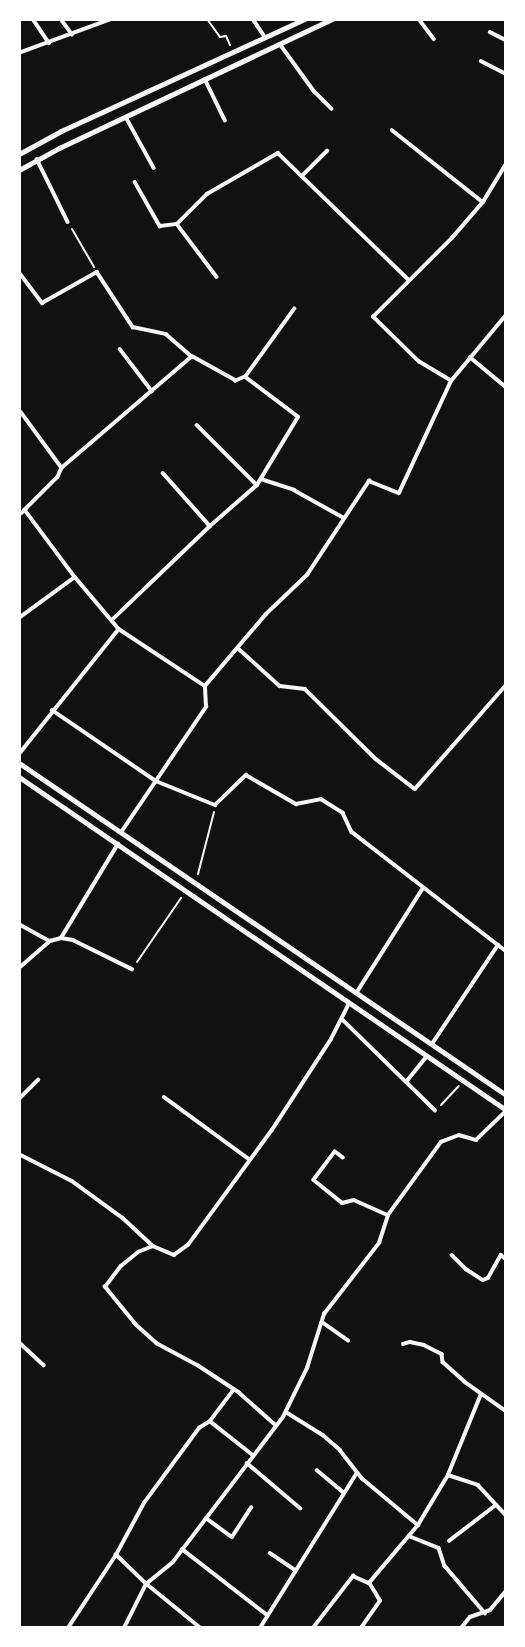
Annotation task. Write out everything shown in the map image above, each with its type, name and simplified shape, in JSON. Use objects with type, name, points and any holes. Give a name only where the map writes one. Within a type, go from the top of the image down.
[{"type":"main road","points":[[19,154],[61,131],[304,19]]},
{"type":"main road","points":[[19,170],[332,19]]},
{"type":"main road","points":[[19,763],[506,1095]]},
{"type":"main road","points":[[19,777],[506,1110]]},
{"type":"main road","points":[[47,796],[54,786]]},
{"type":"main road","points":[[387,1027],[394,1018]]},
{"type":"street","points":[[33,19],[49,43]]},
{"type":"street","points":[[61,19],[72,34]]},
{"type":"street","points":[[20,51],[111,19]]},
{"type":"street","points":[[253,19],[265,37]]},
{"type":"street","points":[[419,19],[435,39]]},
{"type":"street","points":[[491,32],[506,40]]},
{"type":"street","points":[[280,44],[314,91],[332,109]]},
{"type":"street","points":[[481,61],[506,74]]},
{"type":"street","points":[[205,79],[225,120]]},
{"type":"street","points":[[126,117],[154,168]]},
{"type":"street","points":[[392,130],[483,202]]},
{"type":"street","points":[[303,176],[327,151]]},
{"type":"street","points":[[135,182],[160,226],[177,224],[207,194],[278,153],[408,279]]},
{"type":"street","points":[[37,159],[68,222]]},
{"type":"street","points":[[451,381],[419,362],[373,317],[483,202],[506,164]]},
{"type":"street","points":[[177,224],[217,277]]},
{"type":"street","points":[[19,272],[42,303],[97,272],[133,327],[166,334],[192,357],[236,381],[246,377],[294,309]]},
{"type":"street","points":[[122,831],[206,708],[205,686],[266,614],[307,575],[369,481],[399,493],[451,381],[506,315]]},
{"type":"street","points":[[120,349],[152,391]]},
{"type":"street","points":[[470,356],[506,387]]},
{"type":"street","points":[[19,515],[58,477],[62,468],[192,357]]},
{"type":"street","points":[[112,620],[257,485],[298,417],[246,377]]},
{"type":"street","points":[[21,412],[62,468]]},
{"type":"street","points":[[197,425],[257,485]]},
{"type":"street","points":[[163,473],[210,526]]},
{"type":"street","points":[[261,479],[294,490],[344,518]]},
{"type":"street","points":[[25,510],[119,629],[205,686]]},
{"type":"street","points":[[19,618],[75,576]]},
{"type":"street","points":[[19,754],[119,629]]},
{"type":"street","points":[[239,649],[280,686],[304,689],[376,759],[415,789],[506,685]]},
{"type":"street","points":[[52,710],[156,781],[215,805],[246,775],[296,804],[321,799],[343,813],[352,832],[506,951]]},
{"type":"street","points":[[61,938],[118,844]]},
{"type":"street","points":[[357,992],[423,887]]},
{"type":"street","points":[[19,924],[50,941]]},
{"type":"street","points":[[19,968],[50,941],[61,938],[119,960],[132,969]]},
{"type":"street","points":[[432,1044],[498,946]]},
{"type":"street","points":[[19,1154],[72,1181],[123,1218],[153,1246],[174,1255],[181,1252],[272,1130],[343,1020],[350,1002]]},
{"type":"street","points":[[343,1020],[435,1110]]},
{"type":"street","points":[[406,1082],[428,1055]]},
{"type":"street","points":[[19,1099],[38,1080]]},
{"type":"street","points":[[164,1097],[249,1159]]},
{"type":"street","points":[[124,1628],[146,1584],[173,1562],[286,1412],[307,1368],[321,1322],[334,1298],[379,1243],[388,1215],[441,1142],[459,1135],[476,1140],[506,1110]]},
{"type":"street","points":[[343,1158],[335,1152],[314,1180],[342,1203],[354,1200],[388,1215]]},
{"type":"street","points":[[153,1246],[138,1252],[121,1266],[105,1287],[135,1324],[157,1344],[233,1390],[276,1426]]},
{"type":"street","points":[[452,1255],[466,1269],[483,1280],[488,1278],[501,1255],[506,1259]]},
{"type":"street","points":[[321,1322],[348,1340]]},
{"type":"street","points":[[19,1342],[44,1365]]},
{"type":"street","points":[[403,1344],[417,1343],[442,1354],[443,1362],[506,1411]]},
{"type":"street","points":[[68,1628],[116,1555],[144,1503],[233,1390]]},
{"type":"street","points":[[369,1583],[418,1525],[448,1475],[481,1394]]},
{"type":"street","points":[[286,1412],[323,1435],[340,1450],[357,1473],[418,1525]]},
{"type":"street","points":[[210,1421],[253,1455]]},
{"type":"street","points":[[247,1463],[300,1508]]},
{"type":"street","points":[[317,1470],[344,1492]]},
{"type":"street","points":[[260,1628],[357,1473]]},
{"type":"street","points":[[448,1475],[478,1485],[506,1515]]},
{"type":"street","points":[[449,1541],[496,1505]]},
{"type":"street","points":[[206,1518],[232,1537],[251,1508]]},
{"type":"street","points":[[409,1536],[439,1548],[445,1566],[485,1613]]},
{"type":"street","points":[[182,1549],[267,1614]]},
{"type":"street","points":[[270,1553],[295,1570]]},
{"type":"street","points":[[116,1555],[146,1584],[200,1628]]},
{"type":"street","points":[[313,1628],[353,1576],[369,1583],[380,1601],[360,1628]]},
{"type":"street","points":[[461,1628],[470,1617],[485,1613],[506,1591]]},
{"type":"path","points":[[207,19],[220,37],[226,36],[233,52]]},
{"type":"path","points":[[68,222],[97,272]]},
{"type":"path","points":[[195,882],[215,805]]},
{"type":"path","points":[[132,969],[186,891]]},
{"type":"path","points":[[435,1110],[465,1081]]}]
